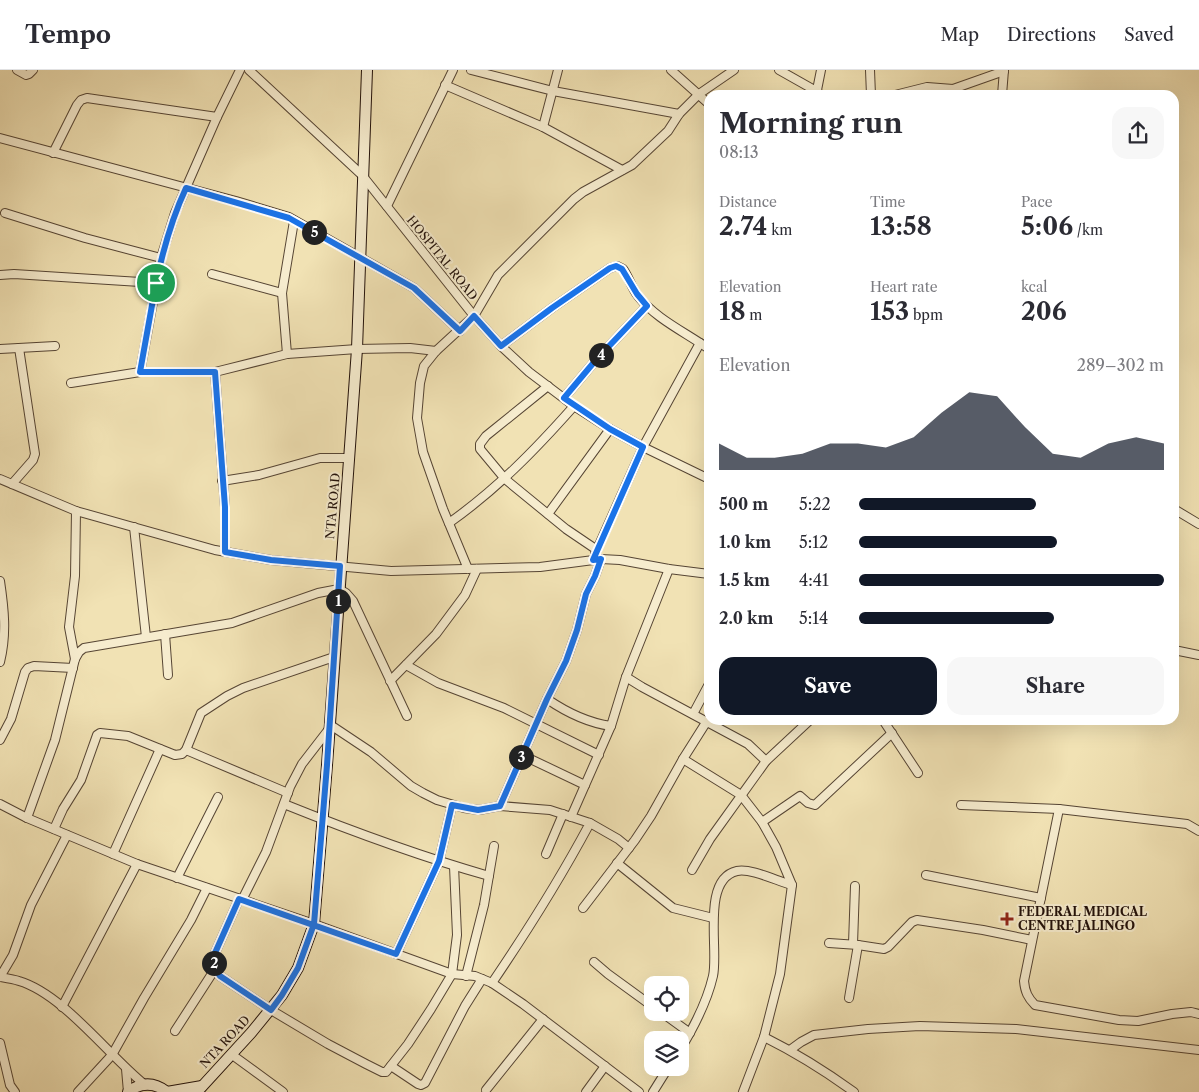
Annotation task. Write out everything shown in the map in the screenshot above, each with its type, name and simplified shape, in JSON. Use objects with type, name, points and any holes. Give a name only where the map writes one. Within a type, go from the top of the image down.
[{"type":"street","points":[[17,70],[26,75],[33,70]]},
{"type":"street","points":[[140,372],[161,258],[175,212],[240,70]]},
{"type":"street","name":"HOSPITAL ROAD","points":[[249,70],[362,176],[474,316],[501,346],[529,372],[574,406],[610,429],[704,477]]},
{"type":"street","name":"NTA ROAD","points":[[199,1089],[271,1010],[282,995],[298,968],[314,924],[356,349],[367,70]]},
{"type":"street","points":[[387,206],[452,70]]},
{"type":"street","points":[[471,70],[553,91],[679,114]]},
{"type":"street","points":[[543,127],[558,70]]},
{"type":"street","points":[[671,70],[704,99]]},
{"type":"street","points":[[705,90],[734,70]]},
{"type":"street","points":[[779,70],[812,90]]},
{"type":"street","points":[[818,90],[821,70]]},
{"type":"street","points":[[870,70],[871,90]]},
{"type":"street","points":[[955,90],[1004,71],[1002,90]]},
{"type":"street","points":[[445,86],[543,127],[622,170]]},
{"type":"street","points":[[915,90],[927,87],[941,90]]},
{"type":"street","points":[[390,681],[436,634],[465,595],[472,569],[449,523],[423,452],[417,418],[420,383],[424,366],[436,351],[460,331],[474,316],[498,275],[574,199],[632,165],[653,146],[668,130],[679,114],[704,91]]},
{"type":"street","points":[[53,153],[81,100],[87,98],[217,117]]},
{"type":"street","points":[[0,138],[236,201],[294,221],[414,288],[460,331]]},
{"type":"street","points":[[5,213],[86,238],[161,258]]},
{"type":"street","points":[[287,354],[282,293],[294,221]]},
{"type":"street","points":[[501,346],[552,308],[610,268],[616,266],[622,269],[637,294],[647,306],[704,346]]},
{"type":"street","points":[[0,275],[14,274],[156,283]]},
{"type":"street","points":[[212,274],[282,293]]},
{"type":"street","points":[[564,398],[595,361],[647,306]]},
{"type":"street","points":[[593,560],[643,447],[700,343]]},
{"type":"street","points":[[0,349],[55,346]]},
{"type":"street","points":[[12,484],[33,460],[35,454],[19,348]]},
{"type":"street","points":[[71,383],[140,372],[215,372],[287,354],[356,349],[410,348],[436,351]]},
{"type":"street","points":[[215,372],[225,507],[225,552]]},
{"type":"street","points":[[548,386],[486,436],[480,444],[480,449],[505,479],[566,529],[597,550]]},
{"type":"street","points":[[449,523],[505,479],[574,406]]},
{"type":"street","points":[[548,514],[610,429]]},
{"type":"street","points":[[222,481],[259,475],[320,458],[349,458]]},
{"type":"street","points":[[0,480],[76,511],[225,552],[271,560],[391,571],[540,567],[601,559],[620,560],[704,573]]},
{"type":"street","points":[[75,659],[68,627],[75,576],[76,511]]},
{"type":"street","points":[[1179,512],[1199,524]]},
{"type":"street","points":[[134,527],[146,638]]},
{"type":"street","points":[[500,806],[536,723],[566,661],[577,630],[586,594],[601,559]]},
{"type":"street","points":[[572,817],[611,726],[626,677],[668,569]]},
{"type":"street","points":[[0,580],[5,622],[3,652],[0,662]]},
{"type":"street","points":[[27,818],[55,740],[75,659],[84,648],[232,623],[318,593],[339,589],[346,593],[353,601],[407,716]]},
{"type":"street","points":[[165,634],[168,674]]},
{"type":"street","points":[[1179,651],[1199,655]]},
{"type":"street","points":[[54,829],[63,809],[81,780],[97,735],[104,733],[128,736],[175,755],[182,754],[186,750],[201,714],[227,696],[243,688],[334,657]]},
{"type":"street","points":[[406,664],[438,682],[504,708],[599,755]]},
{"type":"street","points":[[0,740],[11,720],[25,672],[28,668],[34,666],[73,668]]},
{"type":"street","points":[[626,677],[704,720]]},
{"type":"street","points":[[693,714],[704,693]]},
{"type":"street","points":[[547,699],[559,707],[598,724],[611,726]]},
{"type":"street","points":[[583,908],[651,816],[704,724]]},
{"type":"street","points":[[713,725],[748,744],[766,761]]},
{"type":"street","points":[[692,870],[710,839],[766,761],[805,725]]},
{"type":"street","points":[[886,725],[918,773]]},
{"type":"street","points":[[175,1031],[215,969],[215,953],[240,899],[266,852],[288,792],[302,764],[329,727],[371,752],[423,794],[452,805],[478,810],[500,806],[550,810],[590,823],[618,839],[629,848]]},
{"type":"street","points":[[762,822],[800,796],[808,803],[815,805],[892,733]]},
{"type":"street","points":[[113,854],[160,749]]},
{"type":"street","points":[[186,750],[288,792]]},
{"type":"street","points":[[522,755],[585,785]]},
{"type":"street","points":[[683,759],[741,794],[762,822],[776,847],[792,885],[780,974],[764,1037],[743,1092]]},
{"type":"street","points":[[176,878],[218,797]]},
{"type":"street","points":[[0,804],[27,818],[137,864],[314,924],[452,974],[482,979],[492,983],[639,1092]]},
{"type":"street","points":[[284,804],[323,820],[439,861],[489,876]]},
{"type":"street","points":[[396,954],[439,861],[452,805]]},
{"type":"street","points":[[961,805],[1059,810],[1187,824],[1199,831]]},
{"type":"street","points":[[1059,810],[1024,981],[1024,990],[1035,1006],[1118,1020],[1138,1021],[1191,1012],[1199,1014]]},
{"type":"street","points":[[546,854],[563,814]]},
{"type":"street","points":[[492,983],[564,872],[590,823]]},
{"type":"street","points":[[67,835],[31,904],[13,954],[0,977],[20,981],[40,990],[89,1030],[112,1056],[144,1084]]},
{"type":"street","points":[[466,976],[484,905],[494,846]]},
{"type":"street","points":[[617,863],[673,908],[713,918]]},
{"type":"street","points":[[62,1007],[137,864]]},
{"type":"street","points":[[215,969],[220,976],[271,1010],[366,1064],[386,1072],[427,1016],[452,974],[457,935],[454,866]]},
{"type":"street","points":[[673,1021],[690,1033],[706,998],[713,975],[713,918],[718,890],[722,880],[738,870],[753,872],[792,885]]},
{"type":"street","points":[[926,875],[1041,898]]},
{"type":"street","points":[[849,998],[856,944],[855,886]]},
{"type":"street","points":[[78,1092],[112,1056],[191,920],[207,888]]},
{"type":"street","points":[[829,943],[856,944],[884,949],[908,925],[917,920],[1032,940]]},
{"type":"street","points":[[594,962],[644,1000]]},
{"type":"street","points":[[391,1066],[418,1084],[425,1084],[465,1006],[482,979]]},
{"type":"street","points":[[486,1090],[542,1019]]},
{"type":"street","points":[[790,1050],[814,1035],[920,1026],[1016,1029],[1199,1050]]},
{"type":"street","points":[[764,1037],[790,1050],[854,1092]]},
{"type":"street","points":[[0,1043],[10,1084],[15,1092]]},
{"type":"street","points":[[231,1054],[283,1092]]},
{"type":"street","points":[[586,1092],[606,1066]]},
{"type":"street","points":[[126,1069],[128,1092]]},
{"type":"street","points":[[653,1092],[663,1076]]},
{"type":"street","points":[[0,1084],[10,1084]]},
{"type":"street","points":[[128,1092],[144,1084],[156,1085],[167,1092],[199,1089]]},
{"type":"place","name":"FEDERAL MEDICAL CENTRE JALINGO","points":[[1007,919]]},
{"type":"route","points":[[156,283],[140,372],[215,372],[225,507],[225,552],[271,560],[340,566],[314,924],[298,968],[271,1010],[220,976],[215,969],[215,953],[239,899],[314,924],[396,954],[439,861],[452,805],[478,810],[500,806],[547,699],[566,661],[577,630],[586,594],[601,559],[593,560],[643,447],[610,429],[564,398],[595,361],[647,306],[637,294],[626,274],[616,266],[610,268],[552,308],[501,346],[474,316],[460,331],[414,288],[289,218],[236,201],[186,188],[175,212],[161,258],[156,283]]}]
